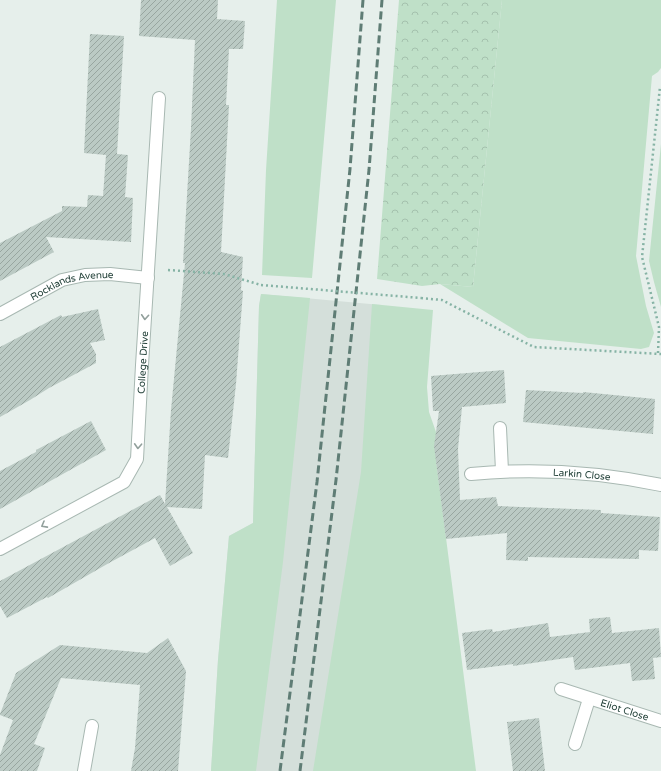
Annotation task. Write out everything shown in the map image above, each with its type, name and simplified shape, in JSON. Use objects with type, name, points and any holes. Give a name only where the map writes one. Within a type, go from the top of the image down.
[{"type":"street","name":"College Drive","points":[[0,549],[124,482],[137,460],[159,98]]},
{"type":"street","name":"Rocklands Avenue","points":[[0,314],[62,280],[85,275],[148,273]]},
{"type":"street","points":[[500,428],[502,471]]},
{"type":"street","name":"Larkin Close","points":[[471,474],[502,471],[578,472],[661,485]]},
{"type":"street","name":"Eliot Close","points":[[562,689],[661,721]]},
{"type":"street","name":"Eliot Close","points":[[575,744],[589,698]]},
{"type":"street","points":[[84,771],[92,726]]},
{"type":"path","points":[[148,273],[224,274],[261,284],[442,300],[534,347],[659,353],[659,327],[642,257],[661,87]]},
{"type":"shaded area","points":[[261,294],[381,305],[345,771],[211,771],[218,660],[229,536],[253,523],[259,306]]},
{"type":"green space","points":[[277,0],[336,0],[312,278],[262,275],[266,170]]},
{"type":"green space","points":[[399,0],[502,0],[473,287],[440,284],[422,286],[377,279]]},
{"type":"green space","points":[[502,0],[661,0],[661,68],[652,76],[636,256],[646,306],[654,333],[649,347],[641,349],[528,338],[440,284],[473,287]]},
{"type":"green space","points":[[661,144],[661,307],[649,261]]},
{"type":"green space","points":[[261,294],[310,298],[283,562],[256,771],[211,771],[218,660],[229,536],[253,523],[259,306]]},
{"type":"green space","points":[[372,304],[433,310],[427,387],[429,412],[436,432],[436,460],[476,771],[313,771],[361,472]]},
{"type":"building","points":[[141,0],[218,0],[217,19],[245,21],[243,49],[229,49],[226,105],[229,105],[221,252],[243,257],[241,290],[243,291],[236,384],[228,458],[205,455],[202,509],[167,507],[193,553],[170,566],[155,538],[48,598],[47,597],[7,618],[0,606],[0,581],[160,495],[165,504],[171,410],[185,263],[183,263],[195,40],[139,36]]},
{"type":"building","points":[[90,34],[124,36],[117,154],[128,155],[125,197],[133,198],[131,242],[46,237],[54,252],[0,281],[0,243],[62,211],[62,206],[87,207],[88,195],[103,196],[106,155],[84,153]]},
{"type":"building","points":[[98,309],[105,340],[90,343],[96,354],[96,363],[49,388],[0,417],[0,347],[61,315],[62,317]]},
{"type":"building","points":[[504,370],[506,403],[462,407],[458,449],[460,500],[496,497],[498,506],[601,510],[601,513],[660,517],[658,551],[639,550],[639,559],[528,557],[528,561],[506,560],[507,533],[446,539],[434,446],[439,411],[433,411],[431,376]]},
{"type":"building","points":[[526,390],[583,392],[655,399],[653,434],[523,422]]},
{"type":"building","points":[[91,421],[106,450],[0,509],[0,471]]},
{"type":"building","points":[[610,617],[612,633],[659,628],[661,657],[653,658],[655,679],[632,681],[630,663],[575,670],[573,657],[513,666],[513,664],[467,670],[462,633],[492,629],[493,632],[548,623],[550,637],[590,632],[589,619]]},
{"type":"building","points":[[168,638],[186,671],[178,771],[131,771],[135,748],[140,685],[61,678],[34,744],[45,748],[37,771],[0,771],[0,755],[13,720],[0,714],[16,673],[60,645],[147,653]]},
{"type":"building","points":[[539,718],[545,771],[513,771],[507,722]]},
{"type":"railway","points":[[280,771],[317,482],[350,169],[363,0]]},
{"type":"railway","points":[[300,771],[336,480],[369,170],[382,0]]}]
